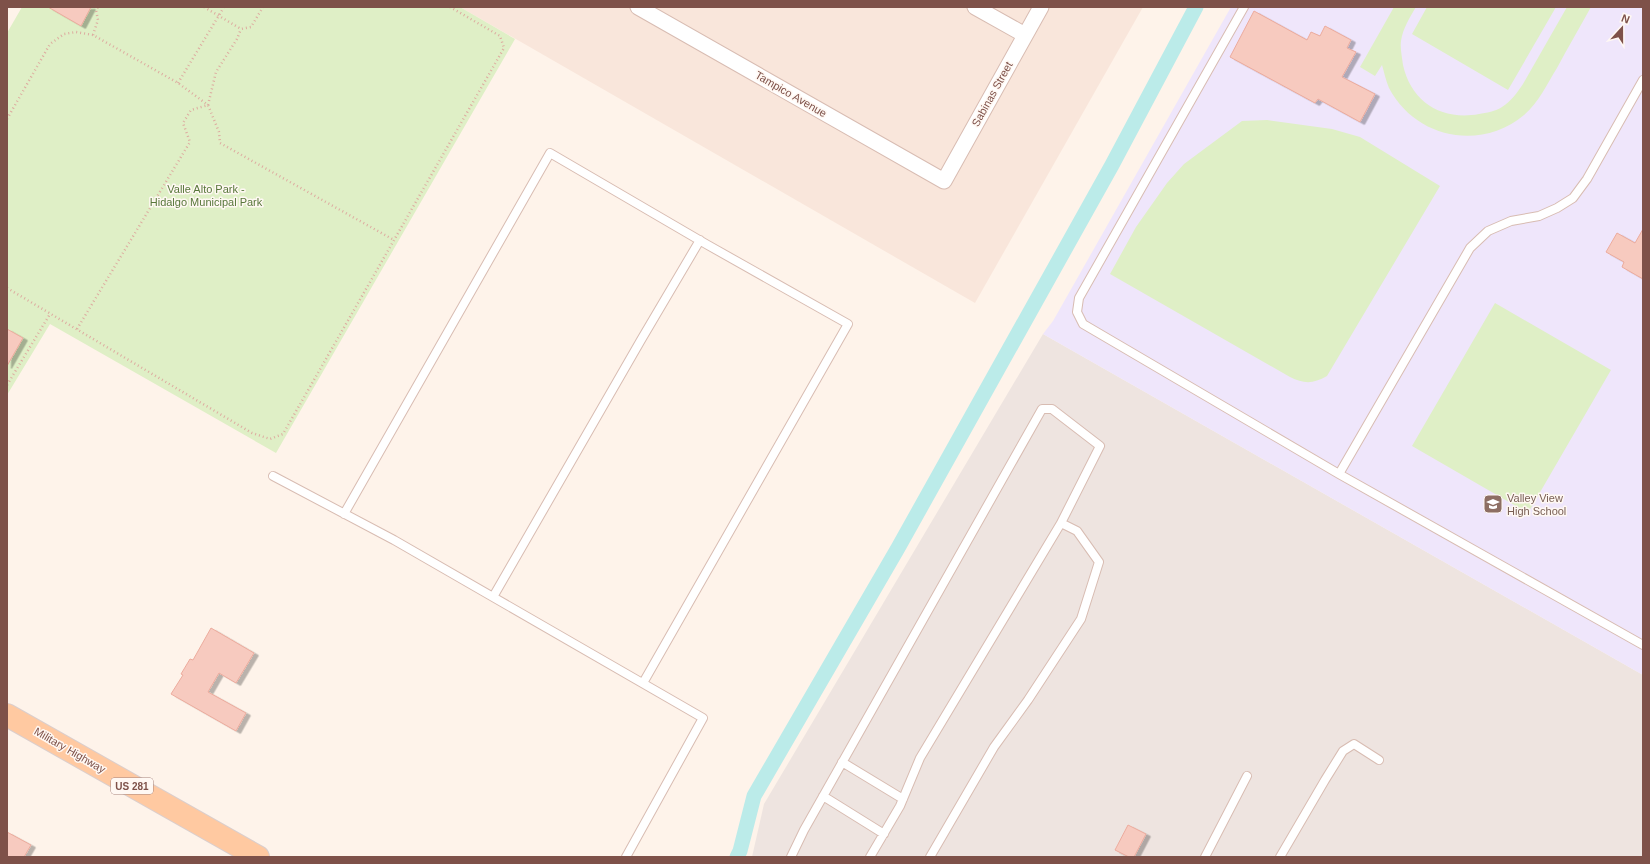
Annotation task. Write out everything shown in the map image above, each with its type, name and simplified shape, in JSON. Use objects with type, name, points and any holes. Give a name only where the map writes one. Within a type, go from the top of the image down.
[{"type":"main road","name":"Military Highway","points":[[7,715],[258,857]]},
{"type":"street","points":[[975,7],[1025,35]]},
{"type":"street","name":"Sabinas Street","points":[[944,181],[1041,7]]},
{"type":"street","name":"Tampico Avenue","points":[[647,9],[944,181]]},
{"type":"lane","points":[[1244,7],[1079,298],[1077,312],[1083,324],[1339,474],[1643,645]]},
{"type":"lane","points":[[1339,474],[1470,248],[1488,231],[1512,221],[1539,216],[1557,208],[1573,198],[1586,179],[1643,80]]},
{"type":"lane","points":[[344,514],[550,153],[848,324],[643,683]]},
{"type":"lane","points":[[493,597],[700,240]]},
{"type":"lane","points":[[791,857],[804,830],[842,762],[1042,409],[1052,409],[1100,446],[1061,522],[920,758],[903,799],[870,857]]},
{"type":"lane","points":[[272,476],[394,540],[703,718],[626,857]]},
{"type":"lane","points":[[930,857],[994,747],[1028,700],[1081,619],[1099,562],[1077,531],[1061,522]]},
{"type":"lane","points":[[1280,857],[1343,751],[1354,744],[1379,760]]},
{"type":"lane","points":[[842,762],[903,799]]},
{"type":"lane","points":[[1205,857],[1247,776]]},
{"type":"lane","points":[[823,796],[884,834]]},
{"type":"path","points":[[93,35],[98,20],[96,10],[98,7]]},
{"type":"path","points":[[204,7],[241,29],[251,27],[263,7]]},
{"type":"path","points":[[178,83],[224,7]]},
{"type":"path","points":[[7,288],[252,433],[270,439],[283,434],[504,48],[500,36],[450,7]]},
{"type":"path","points":[[208,104],[216,72],[237,39],[241,29]]},
{"type":"path","points":[[7,119],[50,44],[64,34],[76,32],[93,35],[178,83],[208,104],[219,132],[220,143],[394,240]]},
{"type":"path","points":[[77,329],[190,142],[183,123],[191,110],[208,104]]},
{"type":"path","points":[[7,385],[50,314]]},
{"type":"shaded area","points":[[460,7],[1143,7],[975,303]]},
{"type":"shaded area","name":"Valley View High School","points":[[1231,7],[1643,7],[1643,675],[1043,334],[1053,321]]},
{"type":"shaded area","points":[[1043,334],[1643,675],[1643,857],[752,857],[764,804]]},
{"type":"green space","name":"Valle Alto Park - Hidalgo Municipal Park","points":[[22,7],[460,7],[515,39],[276,453],[50,324],[7,395],[7,33]]},
{"type":"green space","points":[[1394,7],[1416,7],[1405,27],[1401,44],[1403,65],[1407,78],[1413,89],[1421,99],[1430,106],[1441,111],[1465,115],[1482,114],[1494,111],[1508,102],[1523,84],[1567,7],[1591,7],[1557,68],[1538,99],[1529,110],[1507,126],[1489,133],[1470,136],[1450,134],[1432,128],[1415,119],[1401,105],[1389,88],[1382,65],[1375,76],[1360,67]]},
{"type":"green space","points":[[1427,7],[1556,7],[1508,90],[1412,34]]},
{"type":"green space","points":[[1267,120],[1332,129],[1360,137],[1440,186],[1327,376],[1313,382],[1304,382],[1290,377],[1110,274],[1136,227],[1167,183],[1184,164],[1242,121]]},
{"type":"green space","points":[[1495,303],[1611,370],[1528,513],[1412,446]]},
{"type":"building","points":[[48,7],[91,7],[81,26]]},
{"type":"building","points":[[1254,11],[1307,40],[1311,32],[1320,36],[1325,26],[1351,40],[1347,48],[1356,52],[1342,77],[1375,94],[1360,122],[1318,99],[1315,103],[1230,57]]},
{"type":"building","points":[[1643,229],[1643,279],[1622,267],[1624,262],[1606,252],[1617,233],[1635,243]]},
{"type":"building","points":[[7,329],[23,338],[7,366]]},
{"type":"building","points":[[211,628],[254,653],[236,683],[219,673],[208,692],[246,713],[236,731],[171,694],[183,675],[181,674],[190,659],[193,660]]},
{"type":"building","points":[[1128,825],[1146,834],[1134,857],[1129,857],[1115,850]]},
{"type":"building","points":[[7,832],[31,845],[24,857],[7,857]]},
{"type":"waterway","points":[[737,857],[740,851],[754,796],[898,548],[1112,165],[1196,7]]},
{"type":"place","name":"Valley View High School","points":[[1493,504]]}]
